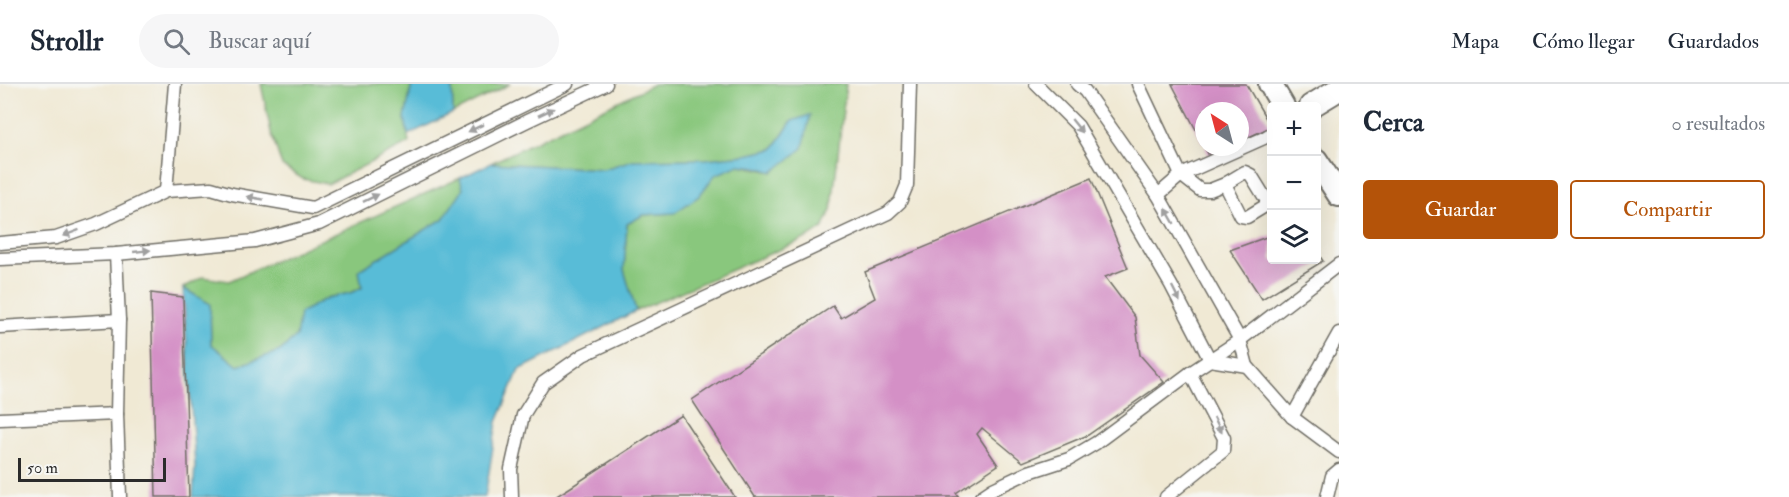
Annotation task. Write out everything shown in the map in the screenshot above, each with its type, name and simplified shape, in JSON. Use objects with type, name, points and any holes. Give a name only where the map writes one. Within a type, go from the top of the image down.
[{"type":"street","points":[[1270,84],[1281,102]]},
{"type":"street","points":[[1318,102],[1339,89]]},
{"type":"street","points":[[1321,166],[1339,195]]},
{"type":"lane","points":[[166,191],[175,84]]},
{"type":"lane","points":[[0,243],[56,238],[96,224],[166,191],[211,188],[232,194],[313,208],[567,84]]},
{"type":"lane","points":[[0,259],[116,254],[255,241],[319,224],[606,84]]},
{"type":"lane","points":[[512,497],[511,469],[522,415],[543,383],[583,355],[888,213],[900,202],[907,185],[910,84]]},
{"type":"lane","points":[[1036,84],[1078,126],[1166,275],[1210,360]]},
{"type":"lane","points":[[1077,84],[1085,91],[1158,195],[1240,340],[1247,366],[1293,417],[1339,452]]},
{"type":"lane","points":[[1138,84],[1181,175],[1200,190],[1210,190],[1226,184]]},
{"type":"lane","points":[[1158,195],[1181,175],[1267,136]]},
{"type":"lane","points":[[116,254],[119,320],[117,414],[120,497]]},
{"type":"lane","points":[[981,497],[1029,472],[1069,459],[1096,442],[1190,373],[1240,340],[1339,264]]},
{"type":"lane","points":[[0,327],[119,320]]},
{"type":"lane","points":[[1293,417],[1339,333]]},
{"type":"lane","points":[[1210,360],[1247,366]]},
{"type":"lane","points":[[1166,497],[1223,451],[1224,438],[1190,373]]},
{"type":"lane","points":[[0,419],[117,414]]},
{"type":"lane","points":[[1327,497],[1332,476],[1339,470]]},
{"type":"green space","points":[[261,84],[412,84],[405,118],[409,143],[328,184],[303,179],[282,166],[271,132]]},
{"type":"green space","points":[[452,84],[510,84],[453,113]]},
{"type":"green space","points":[[654,84],[846,84],[832,207],[824,227],[809,237],[636,311],[624,270],[627,224],[643,215],[674,213],[699,196],[714,175],[739,165],[773,172],[792,121],[773,149],[746,155],[706,159],[633,160],[604,169],[491,163]]},
{"type":"green space","points":[[460,178],[464,189],[443,219],[359,270],[362,287],[350,293],[327,298],[296,337],[280,351],[238,366],[211,344],[210,304],[183,288],[203,277],[229,281]]},
{"type":"water","points":[[412,84],[452,84],[453,113],[408,135],[405,118]]},
{"type":"water","points":[[810,115],[803,148],[773,172],[739,165],[715,175],[699,196],[674,213],[643,215],[627,224],[624,270],[636,311],[519,370],[497,422],[485,497],[193,497],[195,465],[183,288],[210,304],[211,344],[238,366],[280,351],[296,337],[300,313],[327,298],[362,288],[359,270],[443,219],[463,189],[460,178],[491,163],[604,169],[633,160],[706,159],[746,155],[773,149],[792,121]]},
{"type":"building","points":[[1172,84],[1246,84],[1267,120],[1267,129],[1249,137],[1249,102],[1195,102],[1195,128]]},
{"type":"building","points":[[1091,178],[1128,268],[1105,277],[1135,317],[1140,355],[1164,382],[1088,435],[1023,462],[982,428],[977,434],[998,465],[956,493],[959,497],[755,497],[692,400],[833,306],[841,318],[875,298],[865,272]]},
{"type":"building","points":[[1267,237],[1267,264],[1318,264],[1262,299],[1230,250]]},
{"type":"building","points":[[151,293],[183,297],[189,497],[156,497]]},
{"type":"building","points":[[681,415],[735,497],[555,497],[571,487]]}]
